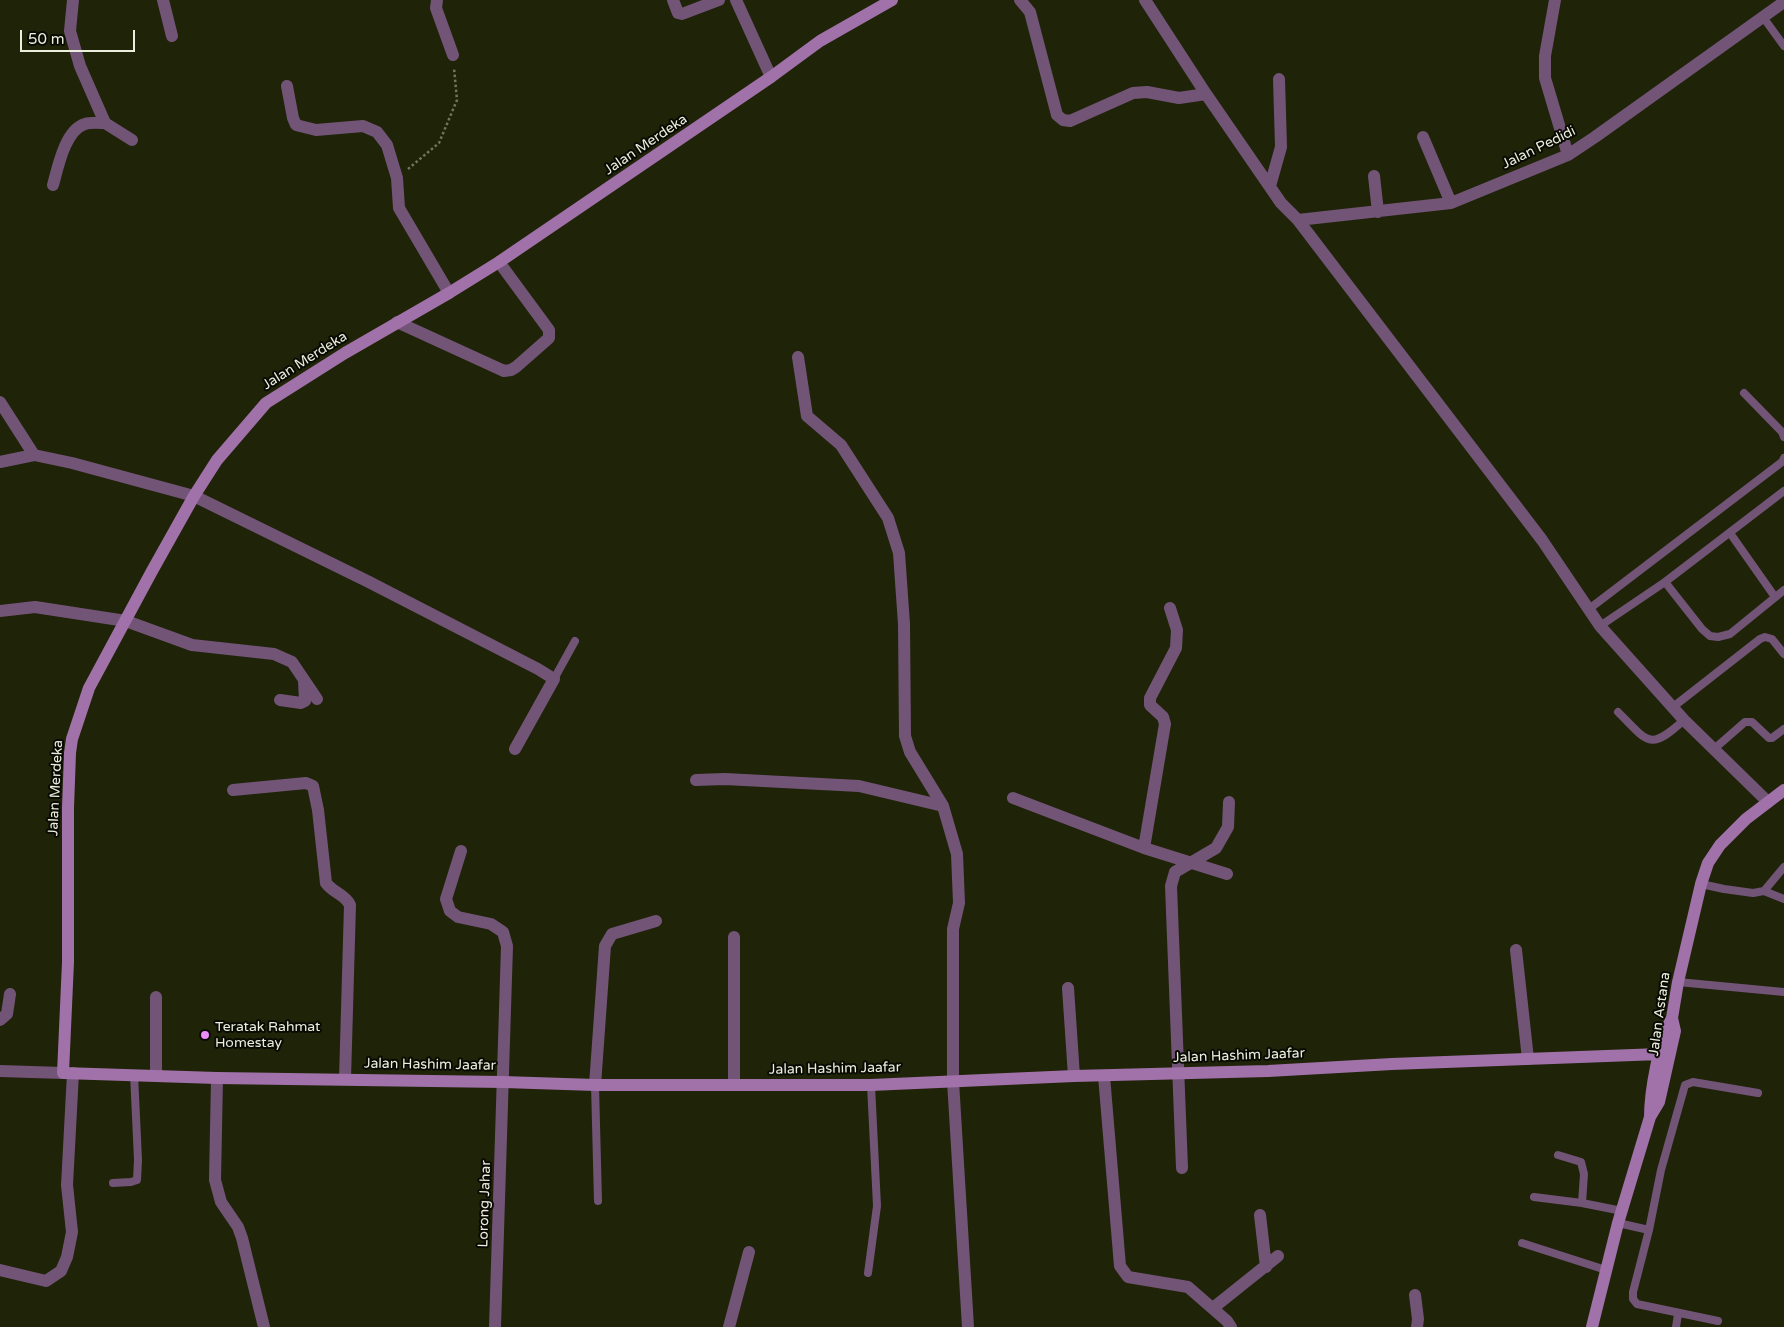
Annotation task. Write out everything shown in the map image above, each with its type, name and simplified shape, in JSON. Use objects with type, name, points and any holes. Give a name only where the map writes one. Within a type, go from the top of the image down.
[{"type":"street","points":[[73,0],[70,31],[80,66],[105,123],[132,140]]},
{"type":"street","points":[[163,0],[172,36]]},
{"type":"street","points":[[437,0],[436,8],[453,55]]},
{"type":"street","points":[[673,0],[678,12],[682,14],[719,0]]},
{"type":"street","points":[[736,0],[771,77]]},
{"type":"street","name":"Jalan Merdeka","points":[[68,1073],[70,753],[72,740],[89,688],[194,496],[217,460],[266,402],[397,322],[449,294],[499,262],[771,77],[820,41],[892,0]]},
{"type":"street","points":[[1020,0],[1030,12],[1057,115],[1063,120],[1070,121],[1133,93],[1147,92],[1179,98],[1206,94]]},
{"type":"street","points":[[1145,0],[1206,94],[1281,203],[1298,220],[1542,540],[1600,626],[1684,720],[1768,802]]},
{"type":"street","points":[[1555,0],[1545,56],[1545,78],[1568,155]]},
{"type":"street","name":"Jalan Pedidi","points":[[1298,220],[1451,203],[1568,155],[1784,2]]},
{"type":"street","points":[[1270,186],[1281,147],[1279,79]]},
{"type":"street","points":[[287,86],[296,125],[316,130],[363,126],[378,132],[387,145],[397,178],[399,208],[449,294]]},
{"type":"street","points":[[53,185],[62,153],[74,131],[84,124],[105,123]]},
{"type":"street","points":[[1423,137],[1451,203]]},
{"type":"street","points":[[1374,176],[1378,212]]},
{"type":"street","points":[[397,322],[504,371],[516,368],[549,338],[549,330],[499,262]]},
{"type":"street","points":[[798,357],[807,416],[841,445],[888,518],[899,553],[904,624],[905,736],[910,752],[943,806],[957,854],[958,903],[953,929],[952,1081],[968,1327]]},
{"type":"street","points":[[0,402],[34,455]]},
{"type":"street","points":[[0,462],[34,455],[72,463],[194,496],[369,582],[538,669],[554,680],[515,749]]},
{"type":"street","points":[[0,611],[35,606],[126,621],[192,645],[274,654],[292,662],[317,699]]},
{"type":"street","points":[[1144,848],[1164,724],[1163,717],[1150,705],[1150,698],[1176,648],[1177,630],[1170,608]]},
{"type":"street","points":[[280,700],[302,703],[305,701],[304,681]]},
{"type":"street","points":[[696,780],[725,779],[859,786],[943,806]]},
{"type":"street","points":[[233,790],[306,783],[313,786],[318,810],[326,883],[331,890],[347,899],[350,905],[345,1079]]},
{"type":"street","name":"Jalan Astana","points":[[1592,1327],[1620,1217],[1650,1118],[1659,1102],[1665,1055],[1675,1031],[1672,1018],[1678,982],[1701,884],[1708,863],[1720,845],[1746,819],[1784,790]]},
{"type":"street","points":[[1013,798],[1144,848],[1227,874]]},
{"type":"street","points":[[1182,1168],[1171,886],[1175,872],[1216,848],[1228,827],[1229,802]]},
{"type":"street","name":"Lorong Jahar","points":[[461,851],[446,899],[450,911],[458,917],[490,924],[503,932],[507,946],[495,1327]]},
{"type":"street","points":[[595,1085],[605,946],[612,934],[656,921]]},
{"type":"street","points":[[734,937],[734,1085]]},
{"type":"street","points":[[1516,950],[1528,1059]]},
{"type":"street","points":[[1068,988],[1074,1076]]},
{"type":"street","points":[[0,1020],[7,1014],[10,994]]},
{"type":"street","points":[[156,997],[156,1076]]},
{"type":"street","name":"Jalan Hashim Jaafar","points":[[0,1071],[218,1078],[595,1085],[871,1085],[1665,1055]]},
{"type":"street","points":[[0,1270],[46,1281],[61,1271],[67,1257],[72,1232],[67,1186],[68,1073]]},
{"type":"street","points":[[1104,1076],[1120,1266],[1128,1278],[1188,1287],[1227,1321],[1231,1327]]},
{"type":"street","points":[[218,1078],[215,1180],[220,1202],[238,1227],[242,1238],[264,1327]]},
{"type":"street","points":[[1260,1215],[1266,1267]]},
{"type":"street","points":[[728,1327],[749,1252]]},
{"type":"street","points":[[1213,1308],[1278,1256]]},
{"type":"street","points":[[1415,1295],[1417,1327]]},
{"type":"lane","points":[[1763,17],[1784,46]]},
{"type":"lane","points":[[1744,393],[1782,432],[1784,437]]},
{"type":"lane","points":[[1588,609],[1782,462],[1784,458]]},
{"type":"lane","points":[[1600,626],[1665,582],[1784,491]]},
{"type":"lane","points":[[1730,534],[1775,597]]},
{"type":"lane","points":[[1665,582],[1702,629],[1710,636],[1718,638],[1730,634],[1784,590]]},
{"type":"lane","points":[[1673,708],[1760,639],[1766,637],[1772,640],[1784,654]]},
{"type":"lane","points":[[554,680],[575,641]]},
{"type":"lane","points":[[1618,712],[1648,740],[1656,740],[1670,733],[1684,720]]},
{"type":"lane","points":[[1714,749],[1746,722],[1752,722],[1769,738],[1772,738],[1784,729]]},
{"type":"lane","points":[[1764,891],[1784,867]]},
{"type":"lane","points":[[1701,884],[1753,893],[1764,891],[1784,899]]},
{"type":"lane","points":[[1678,982],[1784,992]]},
{"type":"lane","points":[[113,1182],[137,1180],[138,1160],[134,1074]]},
{"type":"lane","points":[[1718,1320],[1678,1314],[1637,1304],[1633,1299],[1633,1292],[1649,1230],[1661,1170],[1685,1085],[1693,1082],[1758,1093]]},
{"type":"lane","points":[[595,1085],[598,1201]]},
{"type":"lane","points":[[868,1274],[877,1206],[871,1085]]},
{"type":"lane","points":[[1558,1154],[1581,1162],[1584,1174],[1582,1203]]},
{"type":"lane","points":[[1534,1197],[1582,1203],[1649,1230]]},
{"type":"lane","points":[[1522,1243],[1606,1270]]},
{"type":"lane","points":[[1676,1327],[1678,1314]]},
{"type":"path","points":[[397,178],[439,143],[457,100],[453,55]]},
{"type":"place","name":"Teratak Rahmat Homestay","points":[[205,1035]]}]
